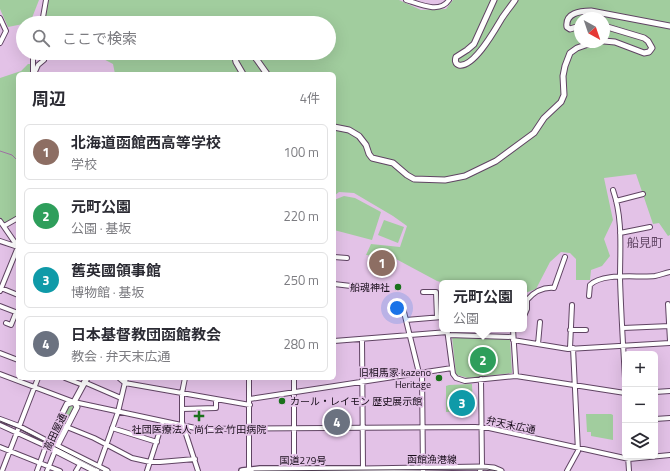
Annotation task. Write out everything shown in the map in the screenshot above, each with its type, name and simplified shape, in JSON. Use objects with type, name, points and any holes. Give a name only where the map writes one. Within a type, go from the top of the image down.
[{"type":"highway","name":"国道279号","points":[[242,471],[363,470]]},
{"type":"main road","points":[[494,0],[474,44],[456,57],[458,64],[461,65],[468,62],[478,54],[515,0]]},
{"type":"main road","points":[[578,12],[596,12]]},
{"type":"main road","points":[[574,14],[570,17],[567,27],[570,29],[574,28]]},
{"type":"main road","points":[[610,15],[670,26]]},
{"type":"main road","points":[[610,28],[644,38],[648,41],[652,48],[649,52],[644,53],[610,42]]},
{"type":"main road","points":[[336,127],[349,130],[359,136],[366,145],[372,158],[393,163],[407,175],[414,178],[444,180],[465,176],[496,161],[534,133],[544,118],[561,102],[564,96],[563,76],[565,66],[570,53],[577,48]]},
{"type":"main road","points":[[236,60],[242,72]]},
{"type":"main road","points":[[257,60],[266,72]]},
{"type":"main road","points":[[74,402],[85,382]]},
{"type":"main road","name":"高田屋通","points":[[47,444],[67,404],[74,402],[77,407],[56,448]]},
{"type":"main road","points":[[47,444],[97,470],[107,471]]},
{"type":"main road","name":"函館漁港線","points":[[363,470],[423,468],[482,470],[491,468],[501,471]]},
{"type":"street","points":[[43,16],[46,0]]},
{"type":"street","points":[[406,0],[436,7],[446,5],[449,0]]},
{"type":"street","points":[[0,18],[2,27],[6,31],[0,42]]},
{"type":"street","points":[[33,60],[34,72]]},
{"type":"street","points":[[35,72],[44,60]]},
{"type":"street","points":[[613,190],[620,233],[620,277],[623,351]]},
{"type":"street","points":[[616,201],[642,194]]},
{"type":"street","points":[[4,226],[16,219]]},
{"type":"street","points":[[0,220],[16,244]]},
{"type":"street","points":[[620,233],[650,227]]},
{"type":"street","points":[[0,241],[16,246]]},
{"type":"street","points":[[16,252],[1,290],[16,294]]},
{"type":"street","points":[[336,257],[347,258]]},
{"type":"street","points":[[527,310],[527,300],[532,294],[543,289],[554,288],[564,257]]},
{"type":"street","points":[[589,296],[590,285],[593,282],[604,278],[655,276],[670,272]]},
{"type":"street","points":[[336,284],[351,286]]},
{"type":"street","points":[[406,320],[437,317],[436,292],[423,292]]},
{"type":"street","points":[[336,341],[448,332],[513,339],[572,348],[670,342],[668,304]]},
{"type":"street","points":[[567,471],[578,451],[575,385],[570,330],[572,305]]},
{"type":"street","points":[[0,306],[16,314],[11,325],[6,323]]},
{"type":"street","points":[[403,308],[420,373],[423,468]]},
{"type":"street","points":[[538,344],[540,322]]},
{"type":"street","points":[[623,328],[670,326]]},
{"type":"street","points":[[570,330],[586,330]]},
{"type":"street","points":[[448,332],[454,377],[460,380],[465,381],[516,376],[622,393]]},
{"type":"street","points":[[513,332],[516,376]]},
{"type":"street","points":[[362,339],[363,470]]},
{"type":"street","points":[[0,353],[16,359]]},
{"type":"street","points":[[250,399],[452,368]]},
{"type":"street","name":"弁天末広通","points":[[0,374],[74,402],[200,429],[482,427],[622,457]]},
{"type":"street","points":[[481,379],[482,470]]},
{"type":"street","points":[[2,471],[37,380]]},
{"type":"street","points":[[121,380],[125,383],[250,405]]},
{"type":"street","points":[[97,470],[118,412],[126,380]]},
{"type":"street","points":[[185,380],[182,393],[182,422],[198,471]]},
{"type":"street","points":[[249,380],[250,471]]},
{"type":"street","points":[[294,380],[294,470]]},
{"type":"street","points":[[85,382],[122,398]]},
{"type":"street","points":[[658,392],[670,391]]},
{"type":"street","points":[[182,409],[216,408],[216,399]]},
{"type":"street","points":[[658,419],[670,418]]},
{"type":"street","points":[[0,419],[19,426],[47,444]]},
{"type":"street","points":[[147,471],[163,422]]},
{"type":"street","points":[[57,423],[94,438],[132,458],[150,462],[195,459]]},
{"type":"street","points":[[0,425],[47,444]]},
{"type":"street","points":[[112,428],[157,442]]},
{"type":"street","name":"高田屋通","points":[[37,471],[47,444]]},
{"type":"street","points":[[0,447],[40,463],[48,469],[60,471]]},
{"type":"street","name":"高田屋通","points":[[48,469],[56,448]]},
{"type":"street","name":"弁天末広通","points":[[658,456],[670,455]]},
{"type":"street","points":[[628,459],[629,471]]},
{"type":"street","points":[[76,471],[79,466]]},
{"type":"green space","points":[[0,0],[39,0],[33,16],[16,16],[16,25],[8,27],[0,9]]},
{"type":"green space","points":[[48,0],[399,0],[421,10],[446,9],[453,0],[670,0],[670,235],[668,236],[659,223],[653,224],[636,174],[604,178],[613,220],[604,239],[610,256],[602,266],[591,270],[590,280],[576,280],[576,259],[570,253],[561,252],[550,262],[536,289],[527,292],[527,280],[437,281],[396,259],[366,255],[371,244],[400,247],[407,226],[354,193],[339,192],[336,194],[336,72],[115,72],[113,64],[105,60],[336,60],[336,16],[45,16]]},
{"type":"green space","points":[[28,64],[31,64],[32,72],[18,72]]},
{"type":"green space","points":[[16,73],[16,217],[4,224],[0,217],[0,78]]},
{"type":"green space","points":[[344,196],[355,198],[381,212],[372,240],[336,231],[336,199]]},
{"type":"green space","points":[[384,220],[404,227],[398,243],[378,235]]},
{"type":"green space","points":[[452,337],[510,339],[512,373],[468,378],[457,375]]},
{"type":"green space","points":[[472,384],[473,411],[446,412],[446,386]]},
{"type":"green space","points":[[69,405],[75,407],[57,441],[52,439]]},
{"type":"green space","points":[[586,414],[613,415],[613,440],[591,436],[591,432],[587,432]]},
{"type":"waterway","points":[[0,151],[12,155],[16,159]]},
{"type":"tram line","points":[[0,421],[20,429],[103,471]]},
{"type":"tram line","points":[[254,471],[487,469],[497,471]]},
{"type":"place","name":"北海道函館西高等学校","points":[[382,263]]},
{"type":"place","name":"船魂神社","points":[[398,287]]},
{"type":"place","name":"元町公園","points":[[483,360]]},
{"type":"place","name":"旧相馬家 kazeno Heritage","points":[[439,378]]},
{"type":"place","name":"カール・レイモン 歴史展示館","points":[[282,401]]},
{"type":"place","name":"舊英國領事館","points":[[462,403]]},
{"type":"place","name":"社団医療法人 尚仁会 竹田病院","points":[[199,416]]},
{"type":"place","name":"日本基督教団函館教会","points":[[337,422]]},
{"type":"district","name":"船見町","points":[[645,242]]}]
